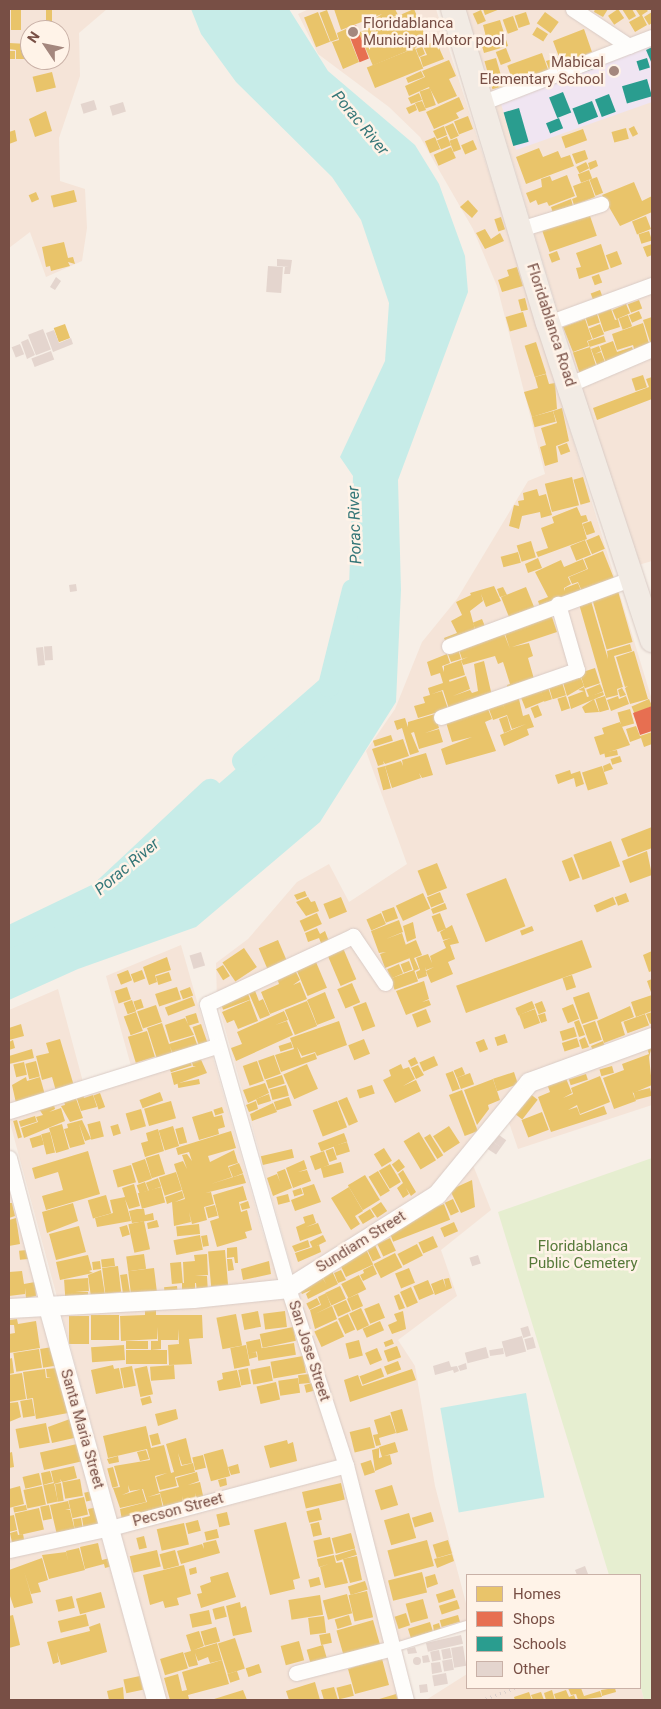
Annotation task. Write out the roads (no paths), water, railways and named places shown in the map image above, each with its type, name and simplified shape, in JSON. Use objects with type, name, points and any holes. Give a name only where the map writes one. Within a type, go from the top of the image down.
[{"type":"main road","name":"Floridablanca Road","points":[[453,9],[548,323],[570,384],[652,640]]},
{"type":"street","points":[[573,9],[629,46]]},
{"type":"street","points":[[481,103],[652,37]]},
{"type":"street","points":[[520,229],[601,204]]},
{"type":"street","points":[[548,323],[652,285]]},
{"type":"street","points":[[570,384],[652,349]]},
{"type":"street","points":[[449,646],[558,604],[633,578]]},
{"type":"street","points":[[441,717],[577,670],[558,604]]},
{"type":"street","name":"San Jose Street","points":[[385,983],[353,936],[207,1004],[216,1046],[288,1288],[346,1465],[406,1700]]},
{"type":"street","name":"Sundiam Street","points":[[9,1308],[48,1307],[288,1288],[438,1194],[529,1082],[652,1037]]},
{"type":"street","points":[[9,1111],[216,1046]]},
{"type":"street","name":"Santa Maria Street","points":[[9,1158],[156,1700]]},
{"type":"street","name":"Pecson Street","points":[[9,1550],[110,1528],[346,1465]]},
{"type":"street","points":[[296,1673],[393,1648]]},
{"type":"lane","points":[[393,1648],[466,1625]]},
{"type":"water","points":[[191,9],[289,9],[328,71],[415,145],[439,184],[465,256],[468,292],[398,480],[401,590],[396,702],[320,822],[196,927],[78,969],[9,1000],[9,942],[28,935],[128,877],[191,808],[315,700],[342,650],[349,587],[353,476],[340,457],[385,361],[389,303],[361,220],[332,177],[236,82],[201,34]]},
{"type":"water","points":[[526,1393],[544,1497],[459,1512],[440,1408]]},
{"type":"waterway","name":"Porac River","points":[[243,761],[329,686],[353,590]]},
{"type":"waterway","name":"Porac River","points":[[9,937],[100,893],[210,790]]},
{"type":"place","name":"Floridablanca Municipal Motor pool","points":[[353,32]]},
{"type":"place","name":"Mabical Elementary School","points":[[614,71]]},
{"type":"park label","name":"Floridablanca Public Cemetery","points":[[583,1254]]}]
